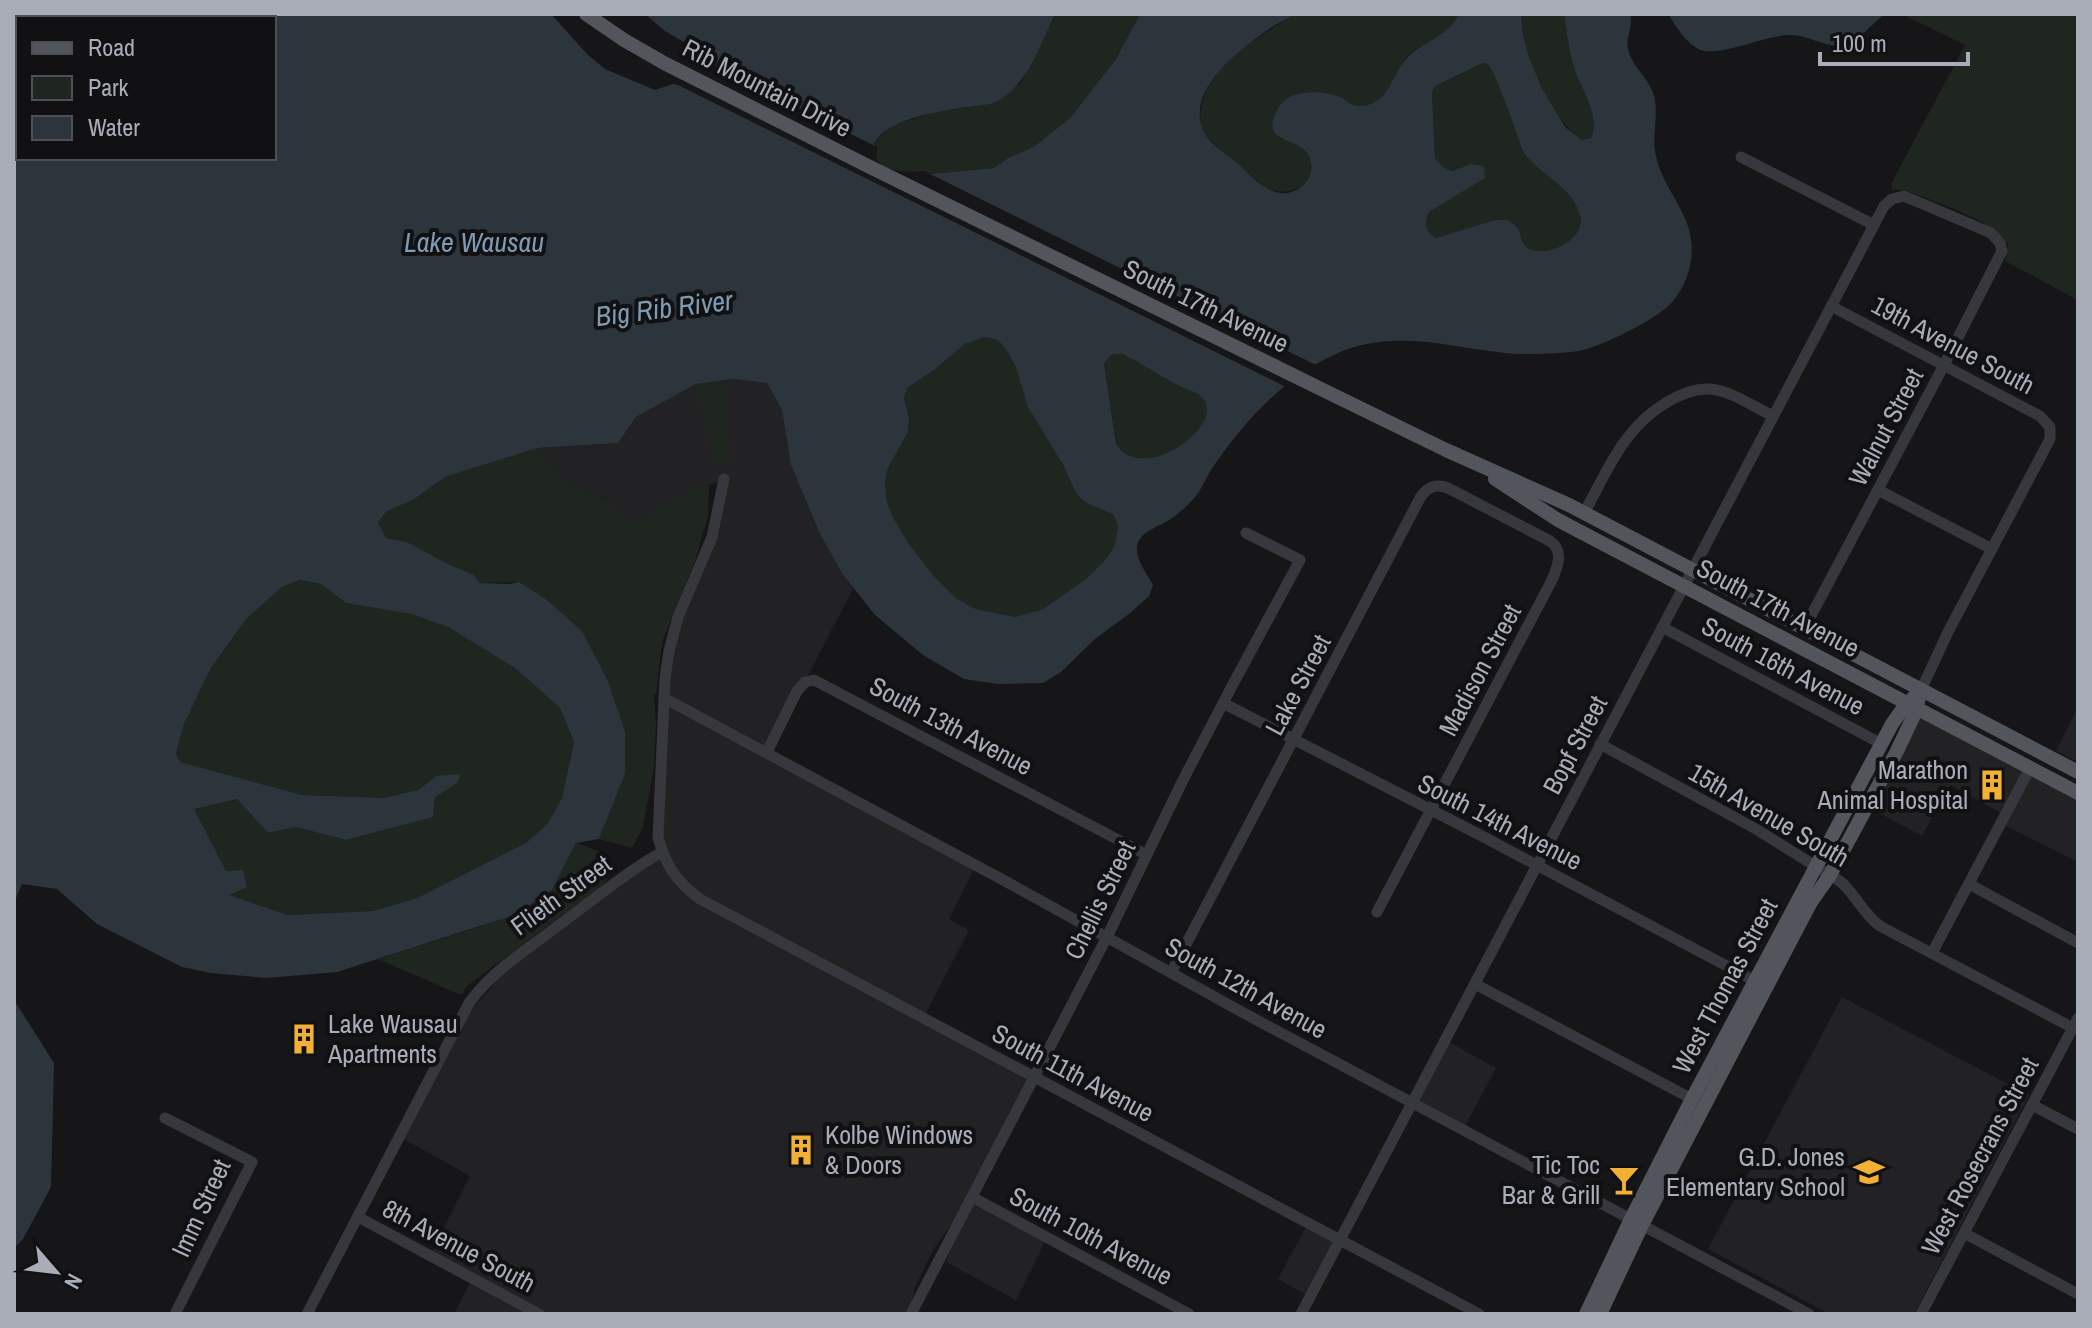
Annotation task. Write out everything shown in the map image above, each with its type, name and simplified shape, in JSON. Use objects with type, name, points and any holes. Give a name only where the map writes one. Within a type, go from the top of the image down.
[{"type":"main road","name":"Rib Mountain Drive","points":[[586,14],[664,63],[930,196]]},
{"type":"main road","name":"South 17th Avenue","points":[[930,196],[1461,457],[1584,513],[2078,772]]},
{"type":"main road","name":"South 17th Avenue","points":[[1461,457],[1550,516],[2078,793]]},
{"type":"main road","name":"West Thomas Street","points":[[1600,1314],[1692,1099],[1778,935],[1823,871],[1897,751],[1912,706],[1921,690]]},
{"type":"main road","name":"West Thomas Street","points":[[1586,1314],[1798,926],[1892,724],[1912,706]]},
{"type":"main road","points":[[1579,1314],[1594,1297]]},
{"type":"street","points":[[1741,157],[1874,225]]},
{"type":"street","name":"Bopf Street","points":[[1301,1314],[1884,206],[1892,199],[1904,196],[1991,233],[2000,243]]},
{"type":"street","name":"Walnut Street","points":[[1804,629],[2000,258],[2000,243]]},
{"type":"street","name":"19th Avenue South","points":[[1831,306],[2040,416],[2050,427]]},
{"type":"street","points":[[1584,513],[1631,430],[1657,408],[1679,396],[1711,389],[1773,416]]},
{"type":"street","name":"West Thomas Street","points":[[1921,690],[1945,637],[2050,439],[2050,427]]},
{"type":"street","points":[[662,852],[658,821],[667,665],[673,634],[712,537],[724,479]]},
{"type":"street","name":"Lake Street","points":[[1171,973],[1425,491],[1435,485],[1445,487],[1500,515]]},
{"type":"street","points":[[1878,490],[1992,549]]},
{"type":"street","name":"Madison Street","points":[[1377,912],[1558,564],[1558,550],[1554,544],[1500,515]]},
{"type":"street","name":"Chellis Street","points":[[911,1314],[1107,937],[1223,703],[1300,560],[1246,533]]},
{"type":"street","name":"South 16th Avenue","points":[[1662,627],[1882,744]]},
{"type":"street","name":"South 13th Avenue","points":[[767,752],[797,691],[805,682],[814,680],[1147,855]]},
{"type":"street","name":"South 12th Avenue","points":[[664,698],[1809,1314]]},
{"type":"street","name":"South 14th Avenue","points":[[1223,703],[1755,981]]},
{"type":"street","name":"15th Avenue South","points":[[1600,744],[1756,829],[1823,871],[1850,890],[1874,922],[2075,1023]]},
{"type":"street","points":[[1932,953],[2030,768]]},
{"type":"street","name":"South 11th Avenue","points":[[662,852],[672,874],[700,899],[1479,1314]]},
{"type":"street","name":"Flieth Street","points":[[307,1314],[477,992],[522,951],[633,869],[662,852]]},
{"type":"street","points":[[1969,884],[2078,943]]},
{"type":"street","points":[[1475,984],[1692,1099]]},
{"type":"street","name":"West Rosecrans Street","points":[[1921,1314],[2075,1023]]},
{"type":"street","points":[[2032,1105],[2078,1129]]},
{"type":"street","name":"Imm Street","points":[[165,1118],[252,1162],[175,1314]]},
{"type":"street","name":"South 10th Avenue","points":[[972,1197],[1189,1314]]},
{"type":"street","name":"8th Avenue South","points":[[358,1217],[539,1314]]},
{"type":"street","points":[[1964,1233],[2078,1294]]},
{"type":"shaded area","points":[[734,379],[767,383],[782,410],[791,465],[820,534],[853,589],[768,752],[976,865],[949,919],[969,930],[927,1011],[926,1020],[1034,1077],[972,1196],[1047,1237],[1016,1300],[946,1262],[969,1200],[933,1250],[915,1287],[909,1314],[454,1314],[472,1279],[430,1256],[470,1176],[400,1137],[461,1020],[508,965],[662,852],[669,651],[704,556],[723,480],[709,485],[700,483],[632,527],[608,501],[567,482],[537,448],[618,443],[636,417],[696,384]]},
{"type":"shaded area","points":[[2078,707],[2078,762],[2056,751]]},
{"type":"shaded area","points":[[1920,718],[2078,801],[2078,862],[2006,826],[2001,813],[1950,785],[1922,836],[1874,810]]},
{"type":"shaded area","name":"G.D. Jones Elementary School","points":[[1842,997],[2029,1095],[1914,1314],[1829,1314],[1708,1249]]},
{"type":"shaded area","points":[[1445,1040],[1496,1068],[1463,1130],[1412,1103]]},
{"type":"shaded area","points":[[1308,1223],[1340,1240],[1310,1297],[1278,1279]]},
{"type":"green space","points":[[1055,14],[1140,14],[1116,59],[1071,117],[1035,146],[994,168],[908,176],[873,162],[871,152],[875,141],[892,126],[934,112],[991,104],[1021,83]]},
{"type":"green space","points":[[1295,14],[1459,14],[1444,32],[1407,57],[1379,100],[1356,107],[1341,98],[1279,138],[1294,143],[1307,153],[1312,172],[1309,179],[1295,190],[1275,191],[1265,187],[1208,138],[1201,124],[1200,113],[1206,93],[1225,65],[1252,42]]},
{"type":"green space","points":[[1521,14],[1564,14],[1573,64],[1592,112],[1592,138],[1582,140],[1547,100],[1532,67]]},
{"type":"green space","points":[[1902,14],[2078,14],[2078,300],[2005,261],[2008,245],[1990,227],[1913,193],[1892,190],[1891,184],[1965,45]]},
{"type":"green space","points":[[1484,63],[1493,72],[1525,154],[1571,197],[1580,215],[1581,224],[1577,232],[1554,249],[1536,251],[1528,248],[1517,227],[1507,220],[1495,220],[1436,238],[1427,227],[1429,212],[1485,177],[1484,166],[1472,164],[1454,171],[1443,167],[1435,158],[1432,93],[1435,86]]},
{"type":"green space","points":[[985,337],[998,340],[1008,352],[1077,495],[1086,503],[1113,514],[1118,526],[1115,544],[1108,558],[1086,579],[1043,609],[1015,617],[976,609],[957,599],[909,544],[887,503],[885,483],[888,468],[908,432],[909,419],[904,398],[907,388],[965,344]]},
{"type":"green space","points":[[1123,354],[1204,400],[1207,412],[1202,424],[1192,437],[1177,448],[1144,458],[1128,455],[1116,444],[1104,363],[1111,355]]},
{"type":"green space","points":[[724,380],[732,463],[723,461],[715,468],[696,384]]},
{"type":"green space","points":[[537,448],[567,482],[608,501],[632,526],[700,483],[709,485],[708,516],[695,561],[662,642],[654,694],[654,767],[643,827],[632,848],[599,839],[625,774],[607,679],[582,631],[520,582],[479,583],[474,575],[407,542],[386,538],[378,522],[387,511],[413,500],[445,477]]},
{"type":"green space","points":[[300,580],[321,584],[346,603],[411,614],[448,627],[515,668],[560,708],[574,742],[562,798],[548,823],[526,843],[417,898],[373,911],[288,915],[228,895],[226,871],[193,809],[237,799],[268,833],[296,827],[346,840],[432,817],[435,797],[456,784],[436,776],[418,790],[383,798],[302,795],[180,762],[176,755],[184,724],[211,668],[246,619],[282,587]]},
{"type":"green space","points":[[576,843],[604,853],[613,870],[604,884],[467,986],[461,995],[378,959],[482,926],[552,890]]},
{"type":"water","points":[[14,14],[551,14],[605,69],[655,90],[673,84],[690,86],[704,54],[665,31],[645,14],[1055,14],[1023,78],[1003,97],[991,104],[910,119],[882,134],[873,146],[873,163],[908,176],[994,168],[1035,146],[1071,117],[1116,59],[1140,14],[1295,14],[1257,38],[1217,74],[1201,103],[1200,118],[1205,134],[1215,146],[1265,187],[1286,193],[1304,184],[1311,167],[1302,148],[1273,130],[1282,103],[1294,95],[1314,92],[1335,95],[1355,106],[1371,104],[1385,94],[1409,56],[1449,28],[1459,14],[1521,14],[1529,57],[1541,87],[1565,127],[1582,140],[1591,138],[1594,121],[1573,64],[1564,14],[1630,14],[1628,49],[1654,96],[1656,156],[1663,177],[1685,218],[1691,239],[1688,272],[1673,301],[1656,316],[1628,331],[1578,351],[1512,354],[1400,341],[1359,346],[1318,363],[1283,388],[1251,418],[1187,506],[1173,518],[1150,530],[1139,541],[1138,556],[1153,585],[1149,596],[1096,638],[1061,672],[1043,683],[998,684],[964,679],[923,655],[875,615],[843,575],[820,534],[791,465],[782,410],[767,383],[734,379],[696,384],[636,417],[618,443],[537,448],[445,477],[413,500],[387,511],[378,522],[386,538],[407,542],[474,575],[479,583],[519,582],[547,600],[582,631],[607,679],[625,732],[625,774],[599,839],[576,843],[552,890],[514,915],[337,972],[266,978],[182,967],[97,924],[57,889],[22,884],[14,903]],"holes":[[[1483,63],[1488,64],[1493,72],[1525,154],[1571,197],[1580,215],[1581,224],[1577,232],[1554,249],[1536,251],[1525,246],[1517,227],[1507,220],[1495,220],[1436,238],[1428,230],[1429,212],[1485,178],[1484,166],[1471,164],[1453,171],[1443,167],[1435,158],[1432,93],[1435,86]],[[985,337],[998,340],[1016,368],[1028,407],[1062,463],[1077,495],[1086,503],[1113,514],[1118,526],[1115,544],[1108,557],[1086,579],[1043,609],[1015,617],[976,609],[957,599],[909,544],[887,503],[885,483],[888,468],[908,432],[909,419],[904,398],[907,388],[965,344]],[[1123,354],[1204,400],[1207,412],[1202,424],[1177,448],[1143,458],[1128,455],[1116,444],[1104,363],[1111,355]],[[300,580],[321,584],[346,603],[411,614],[448,627],[515,668],[560,708],[574,742],[562,798],[548,823],[526,843],[417,898],[373,911],[288,915],[229,895],[247,887],[243,870],[226,871],[194,809],[237,799],[268,833],[296,827],[346,840],[433,817],[435,797],[456,784],[461,774],[436,776],[418,790],[383,798],[302,795],[180,762],[176,754],[184,724],[211,668],[246,619],[282,587]]]},
{"type":"water","points":[[1668,14],[1885,14],[1846,45],[1832,45],[1792,35],[1710,51],[1691,44]]},
{"type":"water","points":[[14,1000],[54,1063],[51,1187],[23,1239],[14,1248]]},
{"type":"pier","points":[[698,58],[877,147],[877,160],[886,169],[924,171],[1320,367],[1288,388],[670,81],[688,82]]},
{"type":"place","name":"Marathon Animal Hospital","points":[[1992,785]]},
{"type":"place","name":"Lake Wausau Apartments","points":[[304,1039]]},
{"type":"place","name":"Kolbe Windows & Doors","points":[[801,1150]]},
{"type":"place","name":"G.D. Jones Elementary School","points":[[1869,1172]]},
{"type":"place","name":"Tic Toc Bar & Grill","points":[[1624,1180]]},
{"type":"water label","name":"Lake Wausau","points":[[474,242]]},
{"type":"water label","name":"Big Rib River","points":[[664,308]]}]
